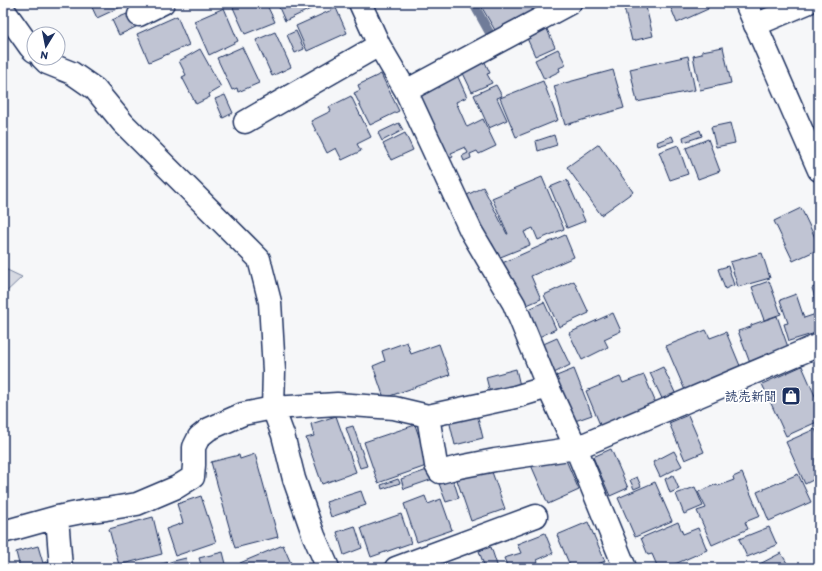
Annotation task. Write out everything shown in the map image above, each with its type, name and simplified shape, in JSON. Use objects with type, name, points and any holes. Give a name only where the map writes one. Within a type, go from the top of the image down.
[{"type":"main road","points":[[139,15],[163,3]]},
{"type":"main road","points":[[360,3],[379,45],[406,91],[471,231],[514,304],[548,387],[576,448],[625,568]]},
{"type":"main road","points":[[746,3],[819,170]]},
{"type":"main road","points":[[755,25],[807,3]]},
{"type":"main road","points":[[406,91],[564,5]]},
{"type":"main road","points":[[3,10],[26,42]]},
{"type":"main road","points":[[245,122],[379,45]]},
{"type":"main road","points":[[56,66],[72,73],[95,89],[123,123],[260,259],[270,302],[274,371],[273,408],[283,435],[294,479],[314,536],[328,568]]},
{"type":"main road","points":[[428,416],[436,465],[440,472],[495,460],[576,448],[819,345]]},
{"type":"main road","points":[[3,532],[57,517],[137,504],[176,488],[193,477],[194,447],[199,437],[209,428],[243,414],[273,408],[337,404],[394,408],[428,416],[515,397],[548,387]]},
{"type":"main road","points":[[396,568],[536,516]]},
{"type":"main road","points":[[57,517],[61,568]]},
{"type":"shaded area","points":[[3,268],[22,277],[3,295]]},
{"type":"building","points":[[83,3],[90,3],[84,6]]},
{"type":"building","points":[[90,3],[124,3],[125,5],[97,18]]},
{"type":"building","points":[[231,3],[266,3],[275,22],[245,34]]},
{"type":"building","points":[[277,3],[323,3],[285,21]]},
{"type":"building","points":[[488,3],[534,3],[538,9],[496,32],[481,6]]},
{"type":"building","points":[[623,3],[645,3],[653,36],[632,41]]},
{"type":"building","points":[[669,3],[706,3],[708,9],[677,23]]},
{"type":"building","points":[[224,8],[238,41],[209,55],[194,21]]},
{"type":"building","points":[[336,8],[347,33],[307,51],[296,26]]},
{"type":"building","points":[[132,12],[138,26],[119,35],[112,20]]},
{"type":"building","points":[[177,16],[189,45],[149,62],[137,34]]},
{"type":"building","points":[[546,27],[555,47],[535,56],[526,36]]},
{"type":"building","points":[[296,31],[304,49],[295,53],[287,35]]},
{"type":"building","points":[[275,32],[291,67],[272,76],[256,40]]},
{"type":"building","points":[[242,47],[259,83],[238,92],[237,88],[232,90],[217,58]]},
{"type":"building","points":[[723,47],[731,83],[700,90],[693,56],[702,54],[702,51]]},
{"type":"building","points":[[200,49],[221,87],[209,94],[210,97],[196,104],[182,77],[186,75],[179,61]]},
{"type":"building","points":[[558,49],[566,65],[559,68],[560,71],[544,79],[535,60]]},
{"type":"building","points":[[688,56],[695,90],[637,102],[630,69]]},
{"type":"building","points":[[484,60],[490,73],[487,74],[492,83],[472,92],[462,71]]},
{"type":"building","points":[[613,70],[624,108],[565,125],[554,86]]},
{"type":"building","points":[[381,74],[399,111],[370,125],[354,93],[360,90],[358,85]]},
{"type":"building","points":[[457,75],[467,97],[456,102],[467,127],[483,119],[496,146],[479,154],[477,151],[470,154],[471,158],[464,161],[462,156],[468,153],[465,147],[451,153],[453,157],[447,160],[418,93]]},
{"type":"building","points":[[543,81],[558,120],[516,137],[500,98]]},
{"type":"building","points":[[496,85],[502,96],[497,98],[507,120],[489,128],[474,95]]},
{"type":"building","points":[[225,95],[233,113],[223,118],[215,99]]},
{"type":"building","points":[[351,96],[371,137],[357,144],[361,151],[342,160],[336,148],[327,153],[311,121],[331,111],[329,107]]},
{"type":"building","points":[[399,123],[403,130],[382,141],[378,133]]},
{"type":"building","points":[[730,123],[735,143],[716,147],[711,127]]},
{"type":"building","points":[[700,130],[702,136],[684,142],[683,137]]},
{"type":"building","points":[[405,133],[413,150],[391,160],[383,144]]},
{"type":"building","points":[[554,135],[557,145],[538,151],[536,141]]},
{"type":"building","points":[[672,136],[674,141],[658,146],[657,142]]},
{"type":"building","points":[[708,139],[720,171],[698,179],[686,148]]},
{"type":"building","points":[[599,144],[633,192],[601,215],[567,167]]},
{"type":"building","points":[[678,145],[688,174],[670,180],[659,152]]},
{"type":"building","points":[[542,177],[564,229],[538,240],[533,228],[524,232],[530,245],[498,258],[492,243],[487,245],[463,197],[483,187],[508,234],[492,198]]},
{"type":"building","points":[[567,180],[585,221],[567,228],[550,187]]},
{"type":"building","points":[[801,208],[819,246],[819,249],[793,261],[774,221]]},
{"type":"building","points":[[565,235],[574,257],[531,276],[541,299],[520,308],[500,264]]},
{"type":"building","points":[[762,253],[770,278],[738,287],[730,262]]},
{"type":"building","points":[[728,266],[734,285],[725,289],[718,269]]},
{"type":"building","points":[[574,281],[589,313],[559,327],[544,295]]},
{"type":"building","points":[[769,281],[781,314],[764,320],[752,287]]},
{"type":"building","points":[[819,285],[819,312],[812,288]]},
{"type":"building","points":[[796,294],[804,318],[819,313],[819,332],[789,341],[784,324],[788,323],[780,300]]},
{"type":"building","points":[[544,302],[556,329],[539,337],[527,310]]},
{"type":"building","points":[[613,313],[621,331],[604,339],[608,347],[582,360],[569,333]]},
{"type":"building","points":[[777,316],[789,350],[750,363],[738,331]]},
{"type":"building","points":[[706,330],[710,338],[726,332],[743,373],[687,395],[666,346]]},
{"type":"building","points":[[557,338],[570,365],[552,374],[539,346]]},
{"type":"building","points":[[407,342],[411,354],[439,344],[450,375],[384,398],[373,366],[385,361],[382,351]]},
{"type":"building","points":[[802,366],[819,405],[819,421],[786,436],[762,384]]},
{"type":"building","points":[[663,367],[678,399],[665,405],[650,373]]},
{"type":"building","points":[[516,369],[521,390],[491,397],[486,377]]},
{"type":"building","points":[[574,369],[592,415],[572,422],[554,377]]},
{"type":"building","points":[[644,375],[658,408],[603,432],[586,391],[620,377],[623,383]]},
{"type":"building","points":[[477,414],[483,438],[455,445],[449,420]]},
{"type":"building","points":[[688,415],[704,452],[685,460],[669,423]]},
{"type":"building","points":[[336,416],[356,472],[322,484],[306,438],[314,436],[311,424]]},
{"type":"building","points":[[415,425],[429,465],[378,483],[364,442]]},
{"type":"building","points":[[353,426],[367,466],[360,468],[346,428]]},
{"type":"building","points":[[815,429],[819,437],[819,477],[805,484],[786,442]]},
{"type":"building","points":[[611,449],[628,488],[610,496],[593,457]]},
{"type":"building","points":[[562,451],[579,490],[548,504],[531,465]]},
{"type":"building","points":[[674,451],[682,466],[660,477],[653,462]]},
{"type":"building","points":[[255,454],[278,537],[235,548],[211,462],[239,455],[240,459]]},
{"type":"building","points":[[433,468],[436,478],[404,489],[401,479]]},
{"type":"building","points":[[491,469],[505,509],[471,521],[457,480]]},
{"type":"building","points":[[742,473],[760,516],[745,522],[748,529],[712,545],[697,511],[706,508],[698,492],[717,484],[718,486],[734,480],[733,477]]},
{"type":"building","points":[[798,474],[811,502],[769,521],[757,492]]},
{"type":"building","points":[[673,475],[679,489],[670,493],[665,479]]},
{"type":"building","points":[[452,476],[459,498],[446,502],[438,481]]},
{"type":"building","points":[[637,477],[641,486],[634,489],[630,480]]},
{"type":"building","points":[[398,479],[400,483],[382,489],[381,485]]},
{"type":"building","points":[[655,482],[672,521],[635,537],[618,498]]},
{"type":"building","points":[[695,487],[703,506],[684,514],[676,494]]},
{"type":"building","points":[[361,491],[366,505],[331,517],[326,502]]},
{"type":"building","points":[[201,496],[216,542],[175,556],[166,529],[183,523],[177,504]]},
{"type":"building","points":[[425,496],[428,504],[441,499],[452,530],[417,542],[404,504]]},
{"type":"building","points":[[401,514],[411,543],[371,557],[361,528]]},
{"type":"building","points":[[153,517],[162,554],[119,565],[109,529]]},
{"type":"building","points":[[588,522],[605,561],[589,568],[571,568],[557,535]]},
{"type":"building","points":[[678,522],[683,534],[698,528],[707,550],[666,568],[658,568],[652,554],[648,555],[641,538]]},
{"type":"building","points":[[355,526],[362,548],[344,555],[337,532]]},
{"type":"building","points":[[769,527],[777,545],[747,557],[739,539]]},
{"type":"building","points":[[545,533],[553,553],[537,560],[540,567],[508,568],[504,558],[521,553],[517,544]]},
{"type":"building","points":[[283,545],[293,568],[243,568],[240,563]]},
{"type":"building","points":[[38,546],[43,563],[47,562],[49,568],[20,568],[16,552]]},
{"type":"building","points":[[491,547],[498,568],[485,568],[479,551]]},
{"type":"building","points":[[223,552],[227,568],[202,568],[199,558]]},
{"type":"building","points":[[781,553],[790,568],[752,568]]},
{"type":"building","points":[[186,558],[188,568],[145,568]]},
{"type":"waterway","points":[[473,3],[493,39]]},
{"type":"place","name":"読売新聞","points":[[791,396]]}]
